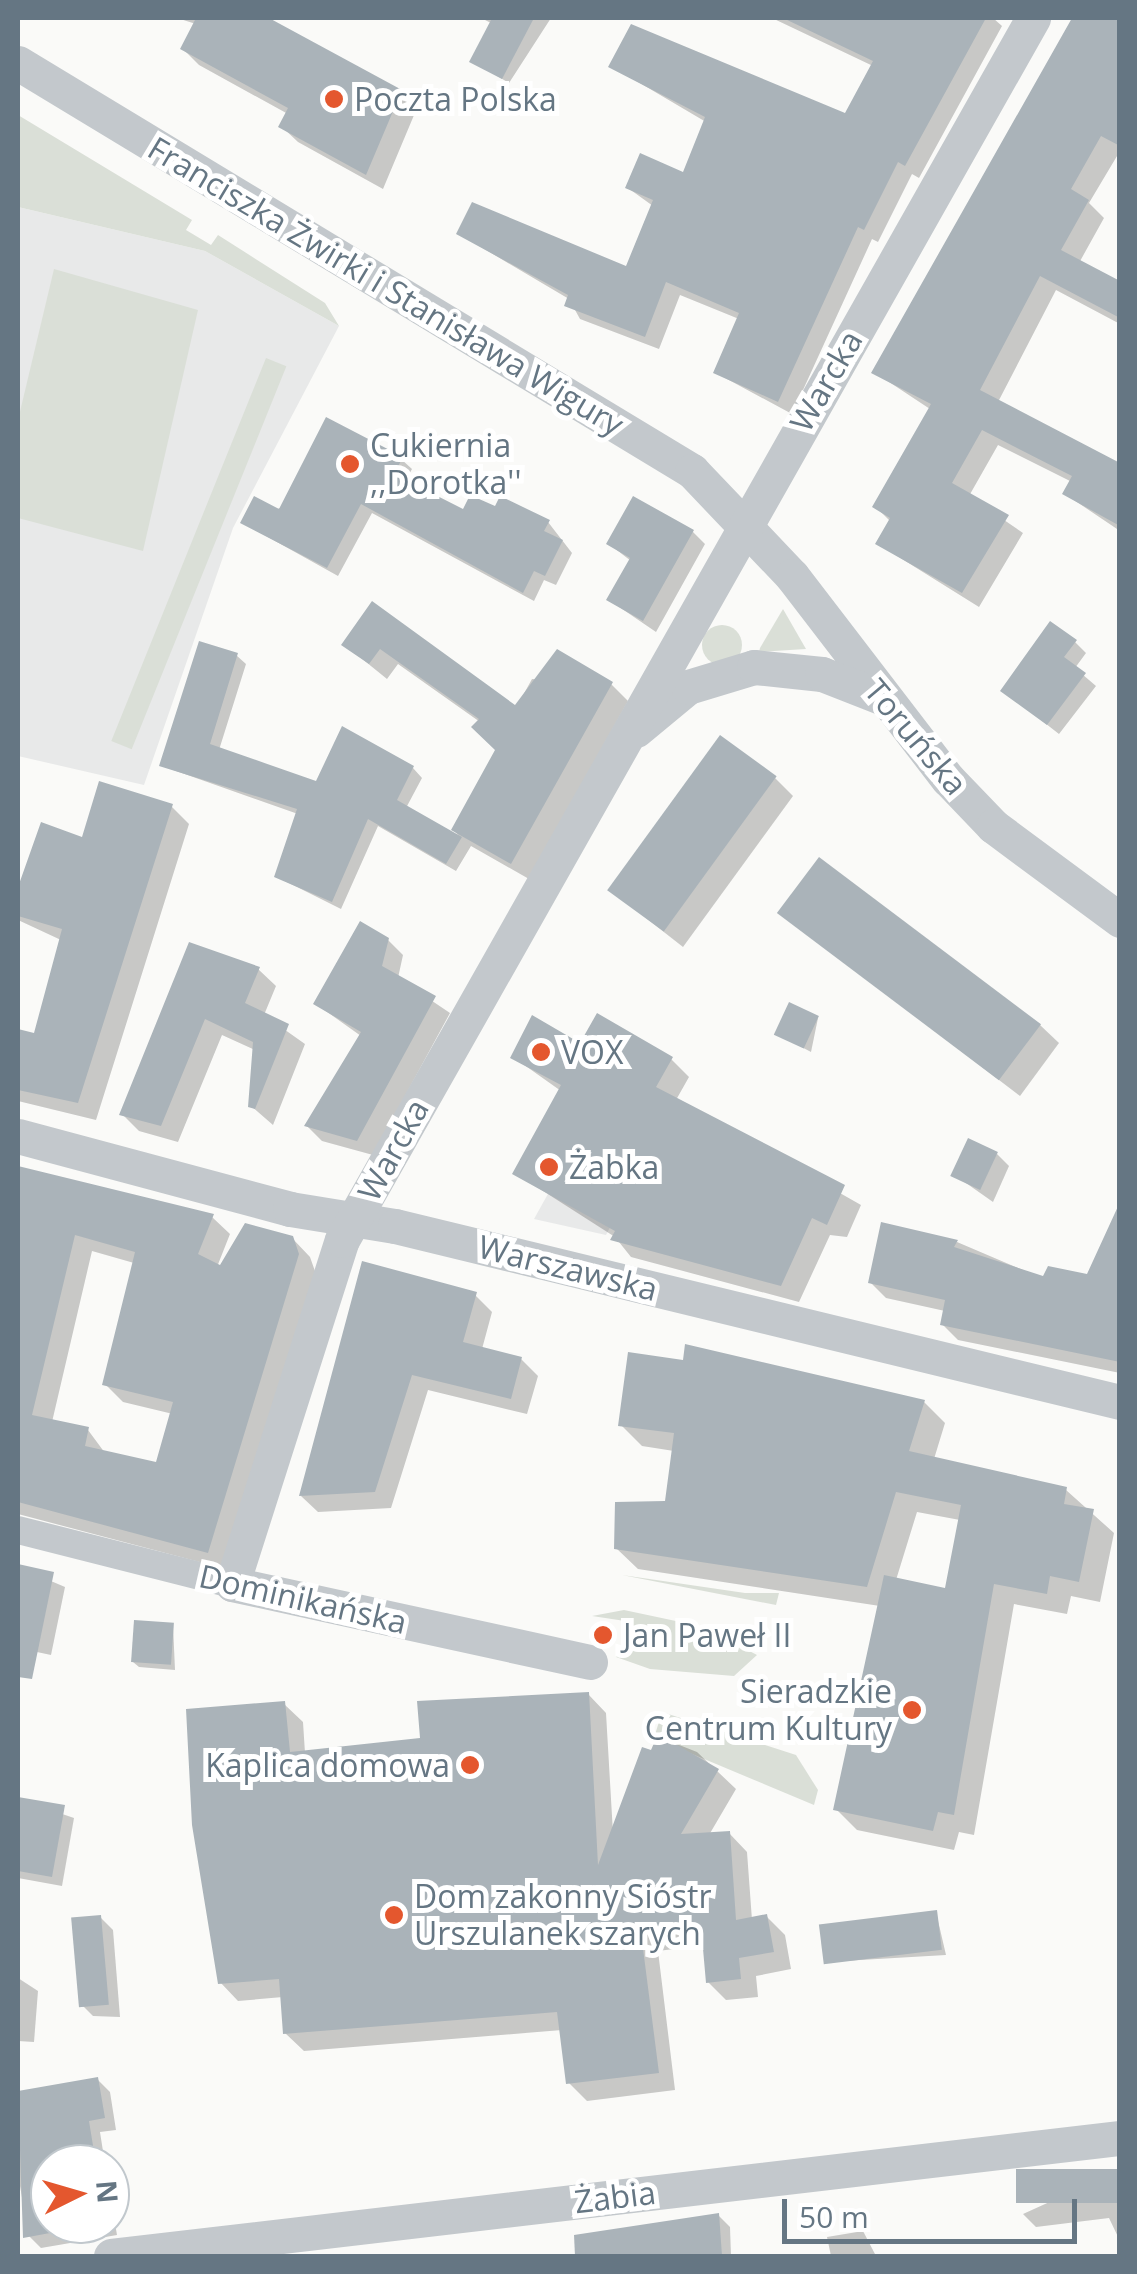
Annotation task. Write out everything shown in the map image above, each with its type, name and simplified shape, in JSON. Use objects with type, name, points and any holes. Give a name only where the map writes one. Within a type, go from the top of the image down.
[{"type":"street","name":"Warcka","points":[[232,1584],[332,1260],[742,524],[1032,18]]},
{"type":"street","name":"Franciszka Żwirki i Stanisława Wigury","points":[[18,63],[692,471],[742,524]]},
{"type":"street","name":"Toruńska","points":[[742,524],[882,698],[993,826],[1120,920]]},
{"type":"street","name":"Warcka","points":[[620,744],[688,686],[754,667],[822,674],[882,698]]},
{"type":"street","name":"Warszawska","points":[[18,1136],[290,1210],[355,1217],[1120,1402]]},
{"type":"street","name":"Dominikańska","points":[[18,1530],[232,1584],[590,1662]]},
{"type":"street","name":"Żabia","points":[[111,2256],[1120,2138]]},
{"type":"shaded area","points":[[18,115],[192,220],[186,230],[211,245],[218,235],[325,303],[339,326],[205,251],[18,207]]},
{"type":"shaded area","points":[[18,207],[205,251],[339,326],[233,528],[144,785],[18,756]]},
{"type":"shaded area","points":[[54,269],[198,310],[143,551],[18,518],[18,420]]},
{"type":"shaded area","points":[[266,358],[286,366],[132,749],[111,741]]},
{"type":"shaded area","points":[[783,609],[806,649],[759,652],[760,648]]},
{"type":"shaded area","points":[[722,625],[736,631],[742,645],[736,659],[722,665],[708,659],[702,645],[708,631]]},
{"type":"shaded area","points":[[584,1129],[644,1162],[606,1235],[534,1219]]},
{"type":"shaded area","points":[[622,1575],[745,1593],[779,1593],[776,1605]]},
{"type":"shaded area","points":[[624,1610],[704,1627],[757,1655],[734,1676],[650,1669],[616,1657],[628,1646],[625,1621],[592,1616]]},
{"type":"shaded area","points":[[662,1712],[796,1755],[818,1790],[814,1805],[654,1738]]},
{"type":"building","name":"Poczta Polska","points":[[196,18],[269,18],[402,90],[366,175],[278,127],[288,108],[180,49]]},
{"type":"building","points":[[492,18],[534,18],[502,79],[469,62]]},
{"type":"building","points":[[783,18],[986,18],[905,166],[898,162],[864,230],[858,227],[778,402],[713,373],[739,313],[666,282],[645,337],[564,306],[568,295],[456,234],[472,202],[626,266],[653,200],[625,188],[640,153],[683,172],[705,117],[608,67],[631,24],[845,113],[873,61]]},
{"type":"building","points":[[1072,18],[1120,18],[1120,146],[1101,136],[1071,189],[1089,200],[1061,250],[1120,281],[1120,318],[1040,276],[980,390],[1120,463],[1120,526],[1062,494],[1072,476],[982,430],[952,483],[1009,515],[962,593],[875,544],[890,518],[872,507],[931,404],[871,373]]},
{"type":"building","points":[[326,417],[403,457],[394,474],[463,509],[470,495],[495,506],[500,496],[550,520],[544,531],[563,540],[545,576],[534,571],[523,593],[361,504],[327,568],[240,523],[254,496],[279,509]]},
{"type":"building","points":[[633,496],[694,530],[643,621],[606,600],[630,558],[606,544]]},
{"type":"building","points":[[372,601],[515,705],[557,649],[613,682],[511,864],[451,830],[495,750],[471,727],[479,719],[380,649],[369,664],[341,645]]},
{"type":"building","points":[[1050,621],[1077,640],[1064,657],[1086,673],[1047,725],[1000,691]]},
{"type":"building","points":[[199,641],[238,653],[210,744],[316,781],[342,726],[414,766],[397,800],[462,837],[446,864],[368,819],[332,902],[274,877],[297,809],[159,766]]},
{"type":"building","points":[[720,735],[777,776],[664,931],[607,890]]},
{"type":"building","points":[[99,781],[173,804],[78,1103],[18,1090],[18,1029],[34,1033],[62,929],[18,916],[18,887],[41,822],[82,837]]},
{"type":"building","points":[[819,857],[1041,1024],[999,1080],[777,913]]},
{"type":"building","points":[[360,921],[389,938],[382,966],[436,996],[357,1141],[304,1126],[361,1032],[313,1004]]},
{"type":"building","points":[[189,942],[260,967],[245,1003],[289,1024],[255,1109],[248,1107],[253,1042],[205,1019],[161,1126],[119,1115]]},
{"type":"building","points":[[789,1002],[819,1016],[804,1049],[774,1035]]},
{"type":"building","points":[[597,1013],[673,1057],[656,1087],[845,1185],[827,1225],[812,1218],[781,1286],[610,1240],[615,1231],[512,1174],[561,1085],[510,1058],[532,1015],[580,1043]]},
{"type":"building","points":[[968,1138],[998,1152],[980,1190],[950,1176]]},
{"type":"building","points":[[18,1166],[214,1214],[198,1254],[220,1265],[245,1223],[293,1236],[299,1254],[208,1553],[18,1502]],"holes":[[[75,1235],[135,1252],[102,1385],[173,1402],[156,1462],[85,1446],[89,1427],[32,1415]]]},
{"type":"building","points":[[1120,1202],[1120,1362],[940,1325],[945,1300],[868,1283],[881,1222],[958,1240],[954,1247],[1043,1276],[1048,1266],[1087,1274]]},
{"type":"building","points":[[362,1261],[477,1292],[463,1342],[522,1357],[511,1399],[412,1375],[375,1492],[299,1496]]},
{"type":"building","points":[[685,1344],[925,1400],[909,1451],[1067,1487],[1064,1504],[1094,1509],[1079,1582],[1050,1576],[1047,1594],[994,1584],[954,1815],[938,1812],[933,1831],[833,1810],[884,1575],[945,1588],[961,1505],[896,1492],[867,1587],[614,1549],[615,1502],[665,1501],[674,1433],[618,1426],[628,1352],[683,1360]]},
{"type":"building","points":[[18,1564],[54,1572],[32,1679],[18,1677]]},
{"type":"building","points":[[134,1620],[174,1623],[171,1665],[131,1662]]},
{"type":"building","points":[[589,1692],[598,1865],[642,1747],[651,1750],[658,1734],[719,1769],[681,1834],[730,1831],[736,1920],[767,1914],[774,1952],[739,1958],[741,1979],[706,1983],[701,1926],[641,1933],[659,2073],[566,2084],[557,2012],[283,2034],[279,1979],[218,1984],[192,1825],[186,1709],[285,1701],[290,1752],[420,1738],[417,1701]]},
{"type":"building","points":[[18,1797],[65,1805],[52,1877],[18,1871]]},
{"type":"building","points":[[937,1910],[942,1950],[824,1964],[819,1925]]},
{"type":"building","points":[[101,1915],[109,2005],[79,2007],[71,1918]]},
{"type":"building","points":[[98,2077],[105,2118],[89,2121],[93,2144],[30,2144],[30,2237],[23,2238],[18,2091]]},
{"type":"building","points":[[1016,2169],[1120,2169],[1120,2203],[1016,2203]]},
{"type":"building","points":[[719,2213],[722,2256],[575,2256],[574,2235]]},
{"type":"place","name":"Poczta Polska","points":[[334,99]]},
{"type":"place","name":"Cukiernia ,,Dorotka''","points":[[350,464]]},
{"type":"place","name":"VOX","points":[[541,1052]]},
{"type":"place","name":"Żabka","points":[[549,1167]]},
{"type":"place","name":"Jan Paweł II","points":[[603,1635]]},
{"type":"place","name":"Sieradzkie Centrum Kultury","points":[[912,1710]]},
{"type":"place","name":"Kaplica domowa","points":[[470,1765]]},
{"type":"place","name":"Dom zakonny Sióstr Urszulanek szarych","points":[[394,1915]]}]
